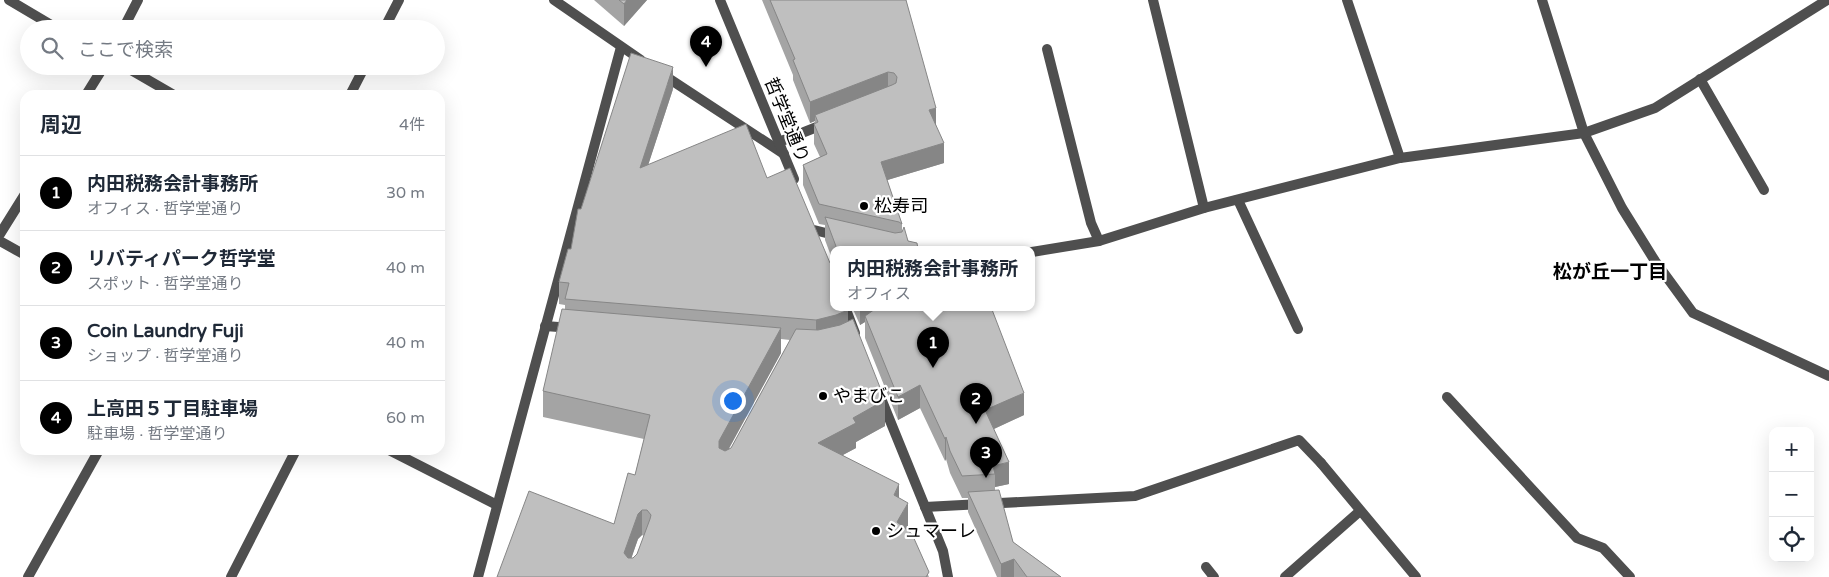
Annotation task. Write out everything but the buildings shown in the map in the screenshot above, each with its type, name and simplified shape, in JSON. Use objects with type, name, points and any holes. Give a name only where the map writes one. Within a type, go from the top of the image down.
[{"type":"street","points":[[8,0],[42,20]]},
{"type":"street","points":[[128,20],[138,0]]},
{"type":"street","points":[[389,20],[399,0]]},
{"type":"street","points":[[554,0],[621,47],[784,154]]},
{"type":"street","name":"哲学堂通り","points":[[720,0],[798,188]]},
{"type":"street","points":[[1154,0],[1204,208]]},
{"type":"street","points":[[1347,0],[1400,158]]},
{"type":"street","points":[[1542,0],[1584,133],[1622,208],[1655,261],[1693,313],[1829,376]]},
{"type":"street","points":[[1035,252],[1099,241],[1204,208],[1400,158],[1584,133],[1654,108],[1827,0]]},
{"type":"street","points":[[478,577],[621,47]]},
{"type":"street","points":[[1047,49],[1091,223],[1099,241]]},
{"type":"street","points":[[89,90],[98,75]]},
{"type":"street","points":[[140,75],[165,90]]},
{"type":"street","points":[[353,90],[360,75]]},
{"type":"street","points":[[1700,79],[1764,190]]},
{"type":"street","points":[[779,142],[834,120]]},
{"type":"street","points":[[1238,200],[1298,329]]},
{"type":"street","points":[[0,234],[20,202]]},
{"type":"street","points":[[815,230],[851,239]]},
{"type":"street","points":[[0,241],[20,252]]},
{"type":"street","points":[[844,341],[860,337],[847,311]]},
{"type":"street","points":[[545,326],[584,329]]},
{"type":"street","points":[[878,390],[943,551],[948,577]]},
{"type":"street","points":[[1447,397],[1577,538],[1603,548],[1630,577]]},
{"type":"street","points":[[925,507],[1134,496],[1299,440],[1321,463],[1416,577]]},
{"type":"street","points":[[28,577],[96,455]]},
{"type":"street","points":[[231,577],[293,455]]},
{"type":"street","points":[[399,455],[497,505]]},
{"type":"street","points":[[1285,577],[1360,512]]},
{"type":"street","points":[[1206,567],[1214,577]]},
{"type":"place","name":"上高田５丁目駐車場","points":[[706,67]]},
{"type":"place","name":"松寿司","points":[[864,206]]},
{"type":"place","name":"内田税務会計事務所","points":[[933,368]]},
{"type":"place","name":"やまびこ","points":[[823,396]]},
{"type":"place","name":"リバティパーク哲学堂","points":[[976,424]]},
{"type":"place","name":"Coin Laundry Fuji","points":[[986,478]]},
{"type":"place","name":"シュマーレ","points":[[876,531]]},
{"type":"district","name":"松が丘一丁目","points":[[1610,271]]}]
